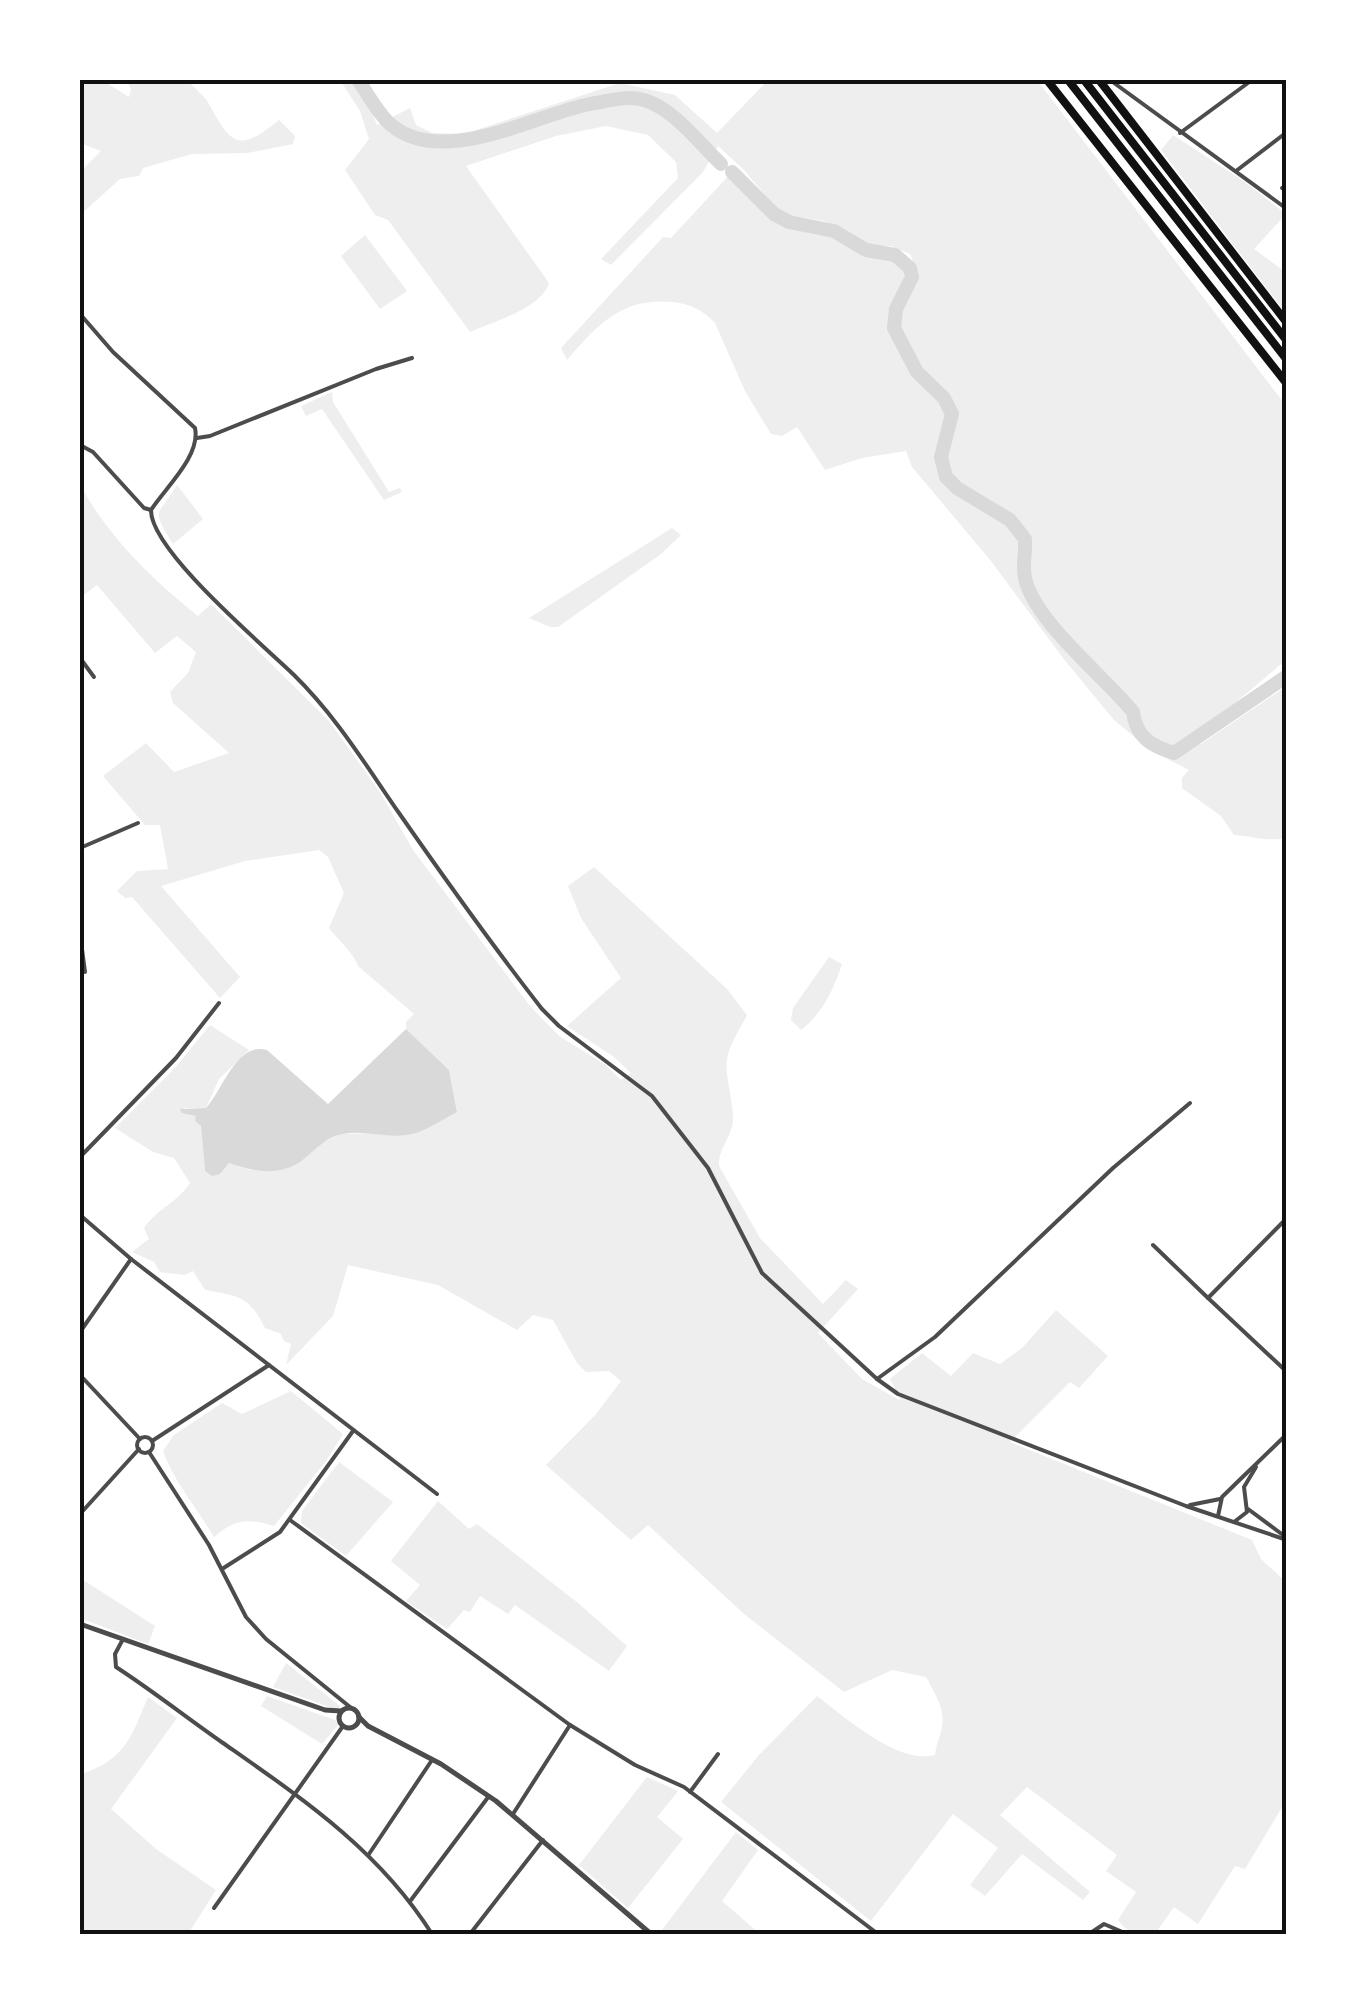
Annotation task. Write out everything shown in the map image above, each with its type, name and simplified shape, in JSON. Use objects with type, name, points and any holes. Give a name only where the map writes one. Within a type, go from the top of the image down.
[{"type":"highway","points":[[1047,80],[1287,384]]},
{"type":"highway","points":[[1068,80],[1287,360]]},
{"type":"highway","points":[[1084,80],[1287,341]]},
{"type":"highway","points":[[1099,80],[1287,323]]},
{"type":"street","points":[[1110,80],[1287,209]]},
{"type":"street","points":[[1180,133],[1252,80]]},
{"type":"street","points":[[1236,170],[1287,132]]},
{"type":"street","points":[[80,314],[114,352],[190,422],[197,438],[193,452],[150,510],[152,523],[161,537],[210,597],[343,727],[400,814],[542,1009],[567,1033],[652,1096],[708,1168],[762,1273],[898,1394],[1186,1506],[1287,1539]]},
{"type":"street","points":[[197,438],[412,358]]},
{"type":"street","points":[[80,445],[93,452],[150,510]]},
{"type":"street","points":[[80,658],[94,676]]},
{"type":"street","points":[[80,848],[138,823]]},
{"type":"street","points":[[80,934],[85,972]]},
{"type":"street","points":[[80,1156],[176,1058],[219,1003]]},
{"type":"street","points":[[877,1379],[935,1338],[1113,1168],[1190,1102]]},
{"type":"street","points":[[80,1215],[131,1259],[437,1494]]},
{"type":"street","points":[[1208,1298],[1283,1222]]},
{"type":"street","points":[[1153,1245],[1287,1372]]},
{"type":"street","points":[[80,1332],[131,1259]]},
{"type":"street","points":[[152,1441],[269,1365]]},
{"type":"street","points":[[80,1375],[140,1439]]},
{"type":"street","points":[[222,1570],[269,1540],[290,1520],[353,1431]]},
{"type":"street","points":[[1186,1506],[1222,1498],[1287,1434]]},
{"type":"street","points":[[140,1439],[152,1441]]},
{"type":"street","points":[[80,1514],[138,1449],[140,1439]]},
{"type":"street","points":[[148,1452],[152,1441]]},
{"type":"street","points":[[138,1449],[148,1452],[184,1504],[252,1625],[339,1700],[344,1710],[341,1724],[295,1795],[214,1908]]},
{"type":"street","points":[[1259,1463],[1244,1487],[1248,1509],[1287,1539]]},
{"type":"street","points":[[1218,1516],[1222,1498]]},
{"type":"street","points":[[1234,1522],[1248,1509]]},
{"type":"street","points":[[290,1520],[570,1725],[690,1792],[878,1934]]},
{"type":"street","points":[[80,1624],[325,1710],[344,1710],[359,1717],[368,1726],[489,1796],[651,1934]]},
{"type":"street","points":[[122,1640],[114,1654],[116,1667],[295,1795],[370,1854],[411,1900],[432,1934]]},
{"type":"street","points":[[325,1710],[341,1724],[368,1726]]},
{"type":"street","points":[[356,1725],[359,1717]]},
{"type":"street","points":[[513,1814],[570,1725]]},
{"type":"street","points":[[690,1792],[718,1754]]},
{"type":"street","points":[[370,1854],[432,1760]]},
{"type":"street","points":[[411,1900],[489,1796]]},
{"type":"street","points":[[470,1934],[543,1840]]},
{"type":"street","points":[[1089,1934],[1104,1924],[1127,1934]]},
{"type":"shaded area","points":[[80,80],[102,80],[129,97],[131,89],[126,80],[187,80],[207,101],[230,136],[245,140],[279,120],[295,136],[293,144],[247,153],[192,154],[143,168],[139,176],[120,179],[80,215],[80,172],[101,151],[80,143],[80,104],[84,104]]},
{"type":"shaded area","points":[[340,80],[370,80],[370,107],[377,125],[410,108],[416,125],[432,133],[464,134],[620,83],[675,95],[717,133],[768,80],[1037,80],[1287,407],[1287,659],[1195,737],[1201,744],[1287,686],[1287,838],[1234,835],[1221,816],[1182,788],[1182,778],[1189,770],[1150,750],[1114,720],[991,561],[912,467],[906,451],[862,458],[825,470],[797,427],[782,436],[771,434],[745,391],[715,323],[701,311],[673,302],[639,304],[612,316],[567,360],[561,348],[663,237],[671,238],[730,174],[783,226],[831,235],[857,253],[903,265],[904,281],[890,320],[897,342],[913,368],[916,367],[898,322],[914,272],[910,254],[891,246],[871,246],[824,221],[781,214],[718,146],[703,172],[611,265],[601,259],[678,178],[676,162],[648,135],[606,126],[556,136],[466,166],[549,283],[527,307],[470,332],[388,220],[375,215],[345,170],[369,139],[360,111]]},
{"type":"shaded area","points":[[1173,135],[1286,214],[1254,249],[1287,273],[1287,315],[1161,150]]},
{"type":"shaded area","points":[[365,235],[407,291],[380,309],[341,256]]},
{"type":"shaded area","points":[[332,392],[333,402],[389,492],[400,488],[402,492],[384,500],[322,409],[306,416],[301,406]]},
{"type":"shaded area","points":[[80,484],[117,539],[164,588],[198,616],[211,604],[329,721],[380,792],[413,850],[530,1006],[559,1036],[606,1065],[621,1080],[631,1073],[567,1026],[621,978],[581,918],[568,886],[594,867],[727,989],[747,1015],[727,1059],[733,1121],[719,1166],[760,1238],[823,1304],[846,1280],[858,1289],[818,1333],[862,1379],[901,1401],[890,1379],[922,1353],[951,1376],[973,1353],[1000,1364],[1023,1347],[1056,1310],[1108,1356],[1079,1388],[1070,1382],[1010,1442],[1252,1540],[1261,1559],[1287,1583],[1287,1742],[1283,1750],[1287,1752],[1287,1804],[1245,1869],[1235,1866],[1198,1924],[1174,1907],[1155,1934],[1125,1928],[1118,1920],[1136,1892],[1106,1871],[1117,1855],[1027,1787],[1000,1815],[1090,1892],[1083,1900],[1022,1854],[985,1896],[970,1885],[998,1848],[953,1814],[871,1921],[721,1802],[758,1756],[817,1696],[873,1737],[920,1756],[935,1755],[942,1724],[936,1696],[926,1677],[892,1670],[844,1692],[744,1614],[648,1525],[631,1540],[546,1465],[596,1414],[621,1381],[609,1371],[586,1372],[553,1320],[533,1315],[517,1330],[438,1285],[348,1265],[333,1316],[286,1365],[291,1344],[281,1334],[265,1328],[248,1303],[205,1290],[193,1271],[184,1275],[160,1272],[154,1262],[132,1252],[149,1239],[144,1228],[190,1183],[174,1158],[153,1152],[115,1128],[175,1068],[210,1025],[249,1050],[219,1079],[206,1108],[183,1108],[197,1116],[195,1121],[201,1126],[205,1171],[220,1174],[229,1163],[250,1170],[303,1160],[317,1145],[341,1134],[373,1133],[457,1111],[449,1070],[406,1029],[406,1022],[414,1014],[358,966],[329,928],[344,893],[328,857],[319,850],[245,861],[161,886],[240,977],[220,998],[132,897],[125,898],[117,891],[137,871],[168,869],[160,825],[145,825],[103,776],[146,743],[174,772],[229,753],[173,703],[170,692],[188,673],[196,652],[177,636],[155,653],[97,585],[80,598]]},
{"type":"shaded area","points":[[177,485],[203,519],[173,544],[159,513]]},
{"type":"shaded area","points":[[672,528],[681,535],[661,554],[558,627],[529,618]]},
{"type":"shaded area","points":[[829,957],[842,964],[839,973],[821,1009],[801,1030],[791,1020],[793,1008]]},
{"type":"shaded area","points":[[406,1029],[449,1070],[457,1112],[413,1134],[337,1136],[295,1165],[277,1171],[229,1163],[220,1174],[212,1176],[205,1171],[201,1126],[195,1121],[196,1116],[180,1109],[206,1108],[231,1069],[247,1053],[267,1050],[328,1104]]},
{"type":"shaded area","points":[[291,1391],[343,1434],[274,1526],[242,1522],[214,1537],[179,1484],[163,1451],[174,1435],[222,1403],[242,1414]]},
{"type":"shaded area","points":[[339,1462],[393,1502],[346,1556],[301,1523],[302,1511]]},
{"type":"shaded area","points":[[438,1501],[469,1529],[477,1524],[627,1646],[609,1671],[515,1605],[508,1614],[480,1596],[470,1612],[464,1610],[447,1629],[406,1601],[420,1585],[391,1561]]},
{"type":"shaded area","points":[[80,1578],[155,1626],[148,1644],[80,1618]]},
{"type":"shaded area","points":[[286,1663],[340,1706],[338,1710],[273,1687]]},
{"type":"shaded area","points":[[267,1696],[335,1720],[338,1725],[322,1744],[261,1706]]},
{"type":"shaded area","points":[[148,1697],[177,1718],[111,1809],[156,1849],[216,1890],[188,1934],[80,1934],[80,1775],[108,1762],[124,1746]]},
{"type":"shaded area","points":[[647,1777],[678,1791],[657,1817],[683,1839],[628,1908],[579,1865]]},
{"type":"shaded area","points":[[736,1832],[758,1850],[722,1901],[760,1934],[659,1934]]},
{"type":"waterway","points":[[358,80],[390,124],[411,137],[435,141],[488,135],[590,104],[624,98],[644,100],[676,118],[721,164]]},
{"type":"waterway","points":[[732,172],[774,214],[789,222],[834,231],[866,250],[895,255],[910,268],[912,277],[896,309],[894,328],[917,372],[944,398],[952,414],[941,457],[946,477],[1010,520],[1025,539],[1024,573],[1031,595],[1056,630],[1133,712],[1137,728],[1146,739],[1174,753],[1287,676]]}]
